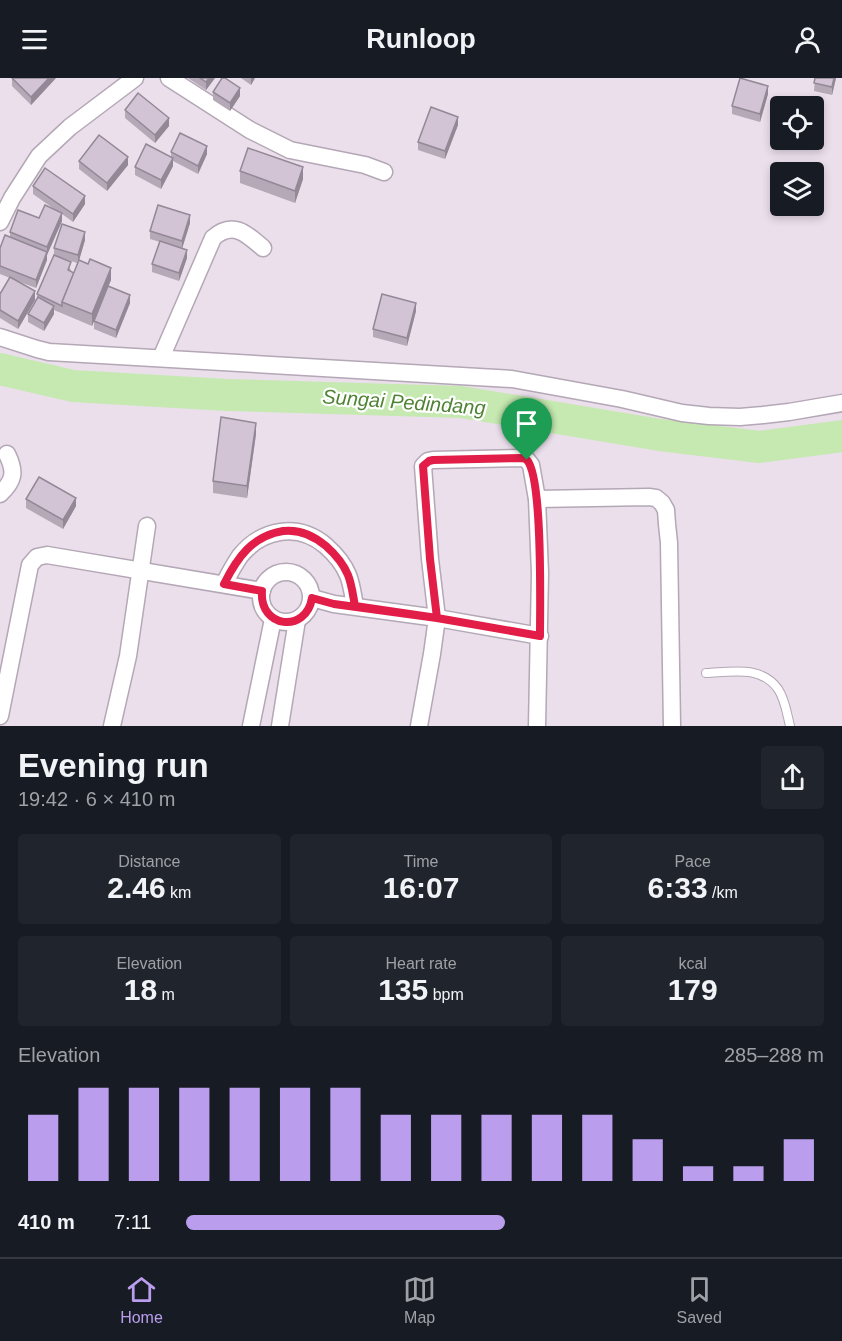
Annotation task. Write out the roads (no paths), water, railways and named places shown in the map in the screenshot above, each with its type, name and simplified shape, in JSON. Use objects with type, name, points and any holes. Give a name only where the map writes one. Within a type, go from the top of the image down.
[{"type":"street","points":[[169,78],[249,130],[290,150],[365,165],[384,172]]},
{"type":"street","points":[[0,222],[6,195],[39,156],[70,127],[129,80]]},
{"type":"street","points":[[161,358],[213,238],[222,231],[233,229],[249,236],[263,248]]},
{"type":"street","points":[[0,337],[49,352],[512,379],[682,413],[710,416],[763,415],[842,403]]},
{"type":"street","points":[[0,494],[12,479],[12,463],[7,454]]},
{"type":"street","points":[[419,726],[437,618],[423,470],[425,464],[433,460],[523,458],[531,465],[537,499],[540,573],[537,726]]},
{"type":"street","points":[[537,499],[649,497],[659,500],[664,506],[669,543],[672,726]]},
{"type":"street","points":[[112,726],[128,656],[147,526]]},
{"type":"street","points":[[224,584],[231,569],[256,541],[271,534],[292,530],[307,534],[332,551],[341,562],[350,580],[355,606]]},
{"type":"street","points":[[0,716],[30,565],[37,557],[47,555],[262,591]]},
{"type":"street","points":[[285,571],[295,573],[304,579],[310,588],[312,598],[307,612],[297,620],[288,622],[273,619],[267,614],[261,599],[262,591],[266,581],[274,574],[285,571]]},
{"type":"street","points":[[312,598],[334,604],[437,618],[540,636]]},
{"type":"street","points":[[251,726],[273,619]]},
{"type":"street","points":[[280,726],[297,620]]},
{"type":"lane","points":[[706,673],[750,671],[762,675],[778,689],[790,726]]},
{"type":"waterway","name":"Sungai Pedindang","points":[[0,369],[73,386],[227,395],[461,402],[660,435],[760,447],[842,436]]}]
